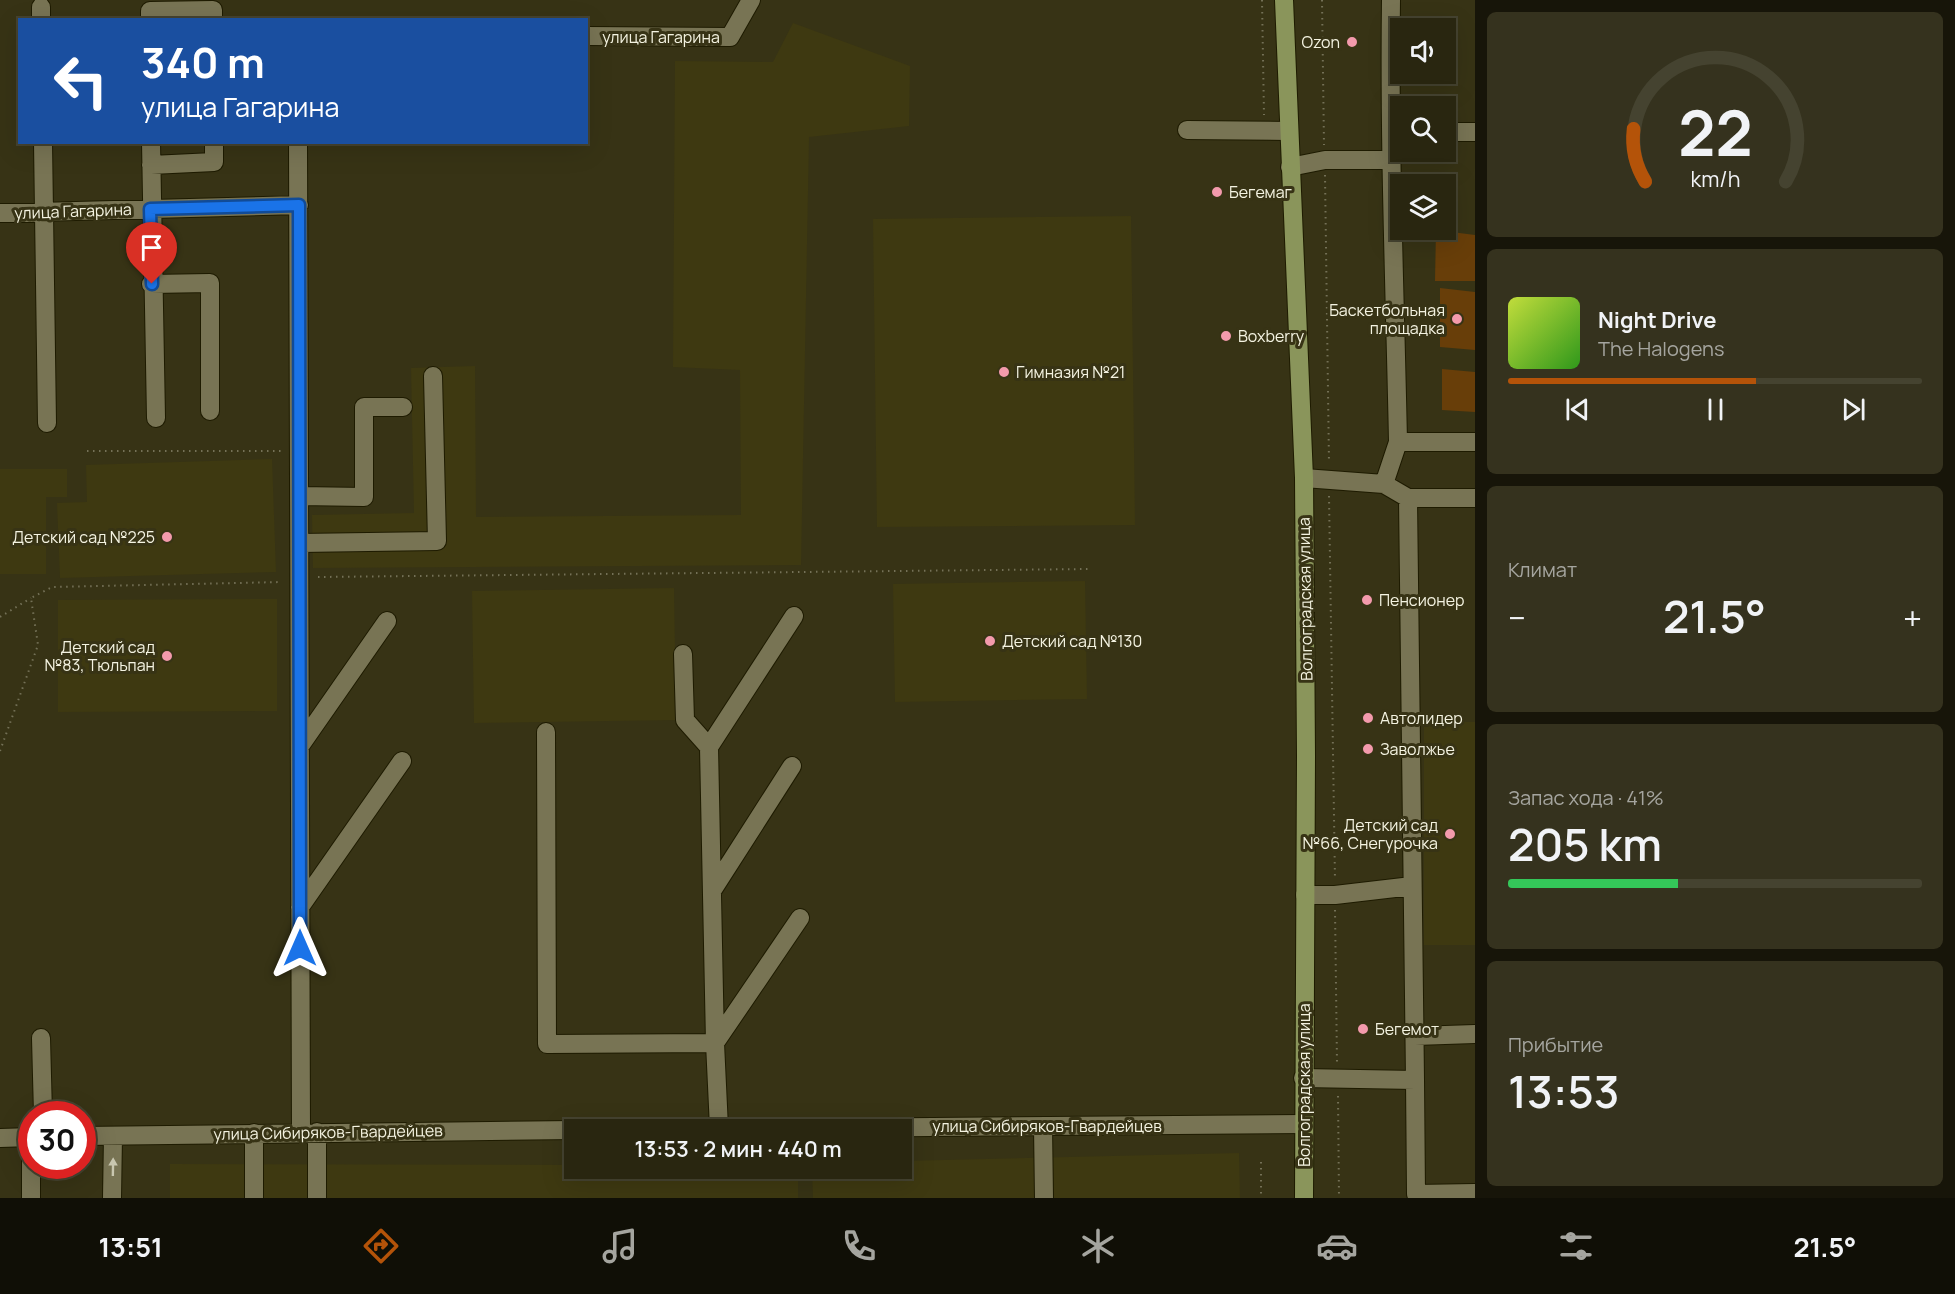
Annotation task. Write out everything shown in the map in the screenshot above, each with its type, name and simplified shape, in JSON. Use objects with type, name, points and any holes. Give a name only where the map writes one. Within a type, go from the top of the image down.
[{"type":"main road","name":"Волгоградская улица","points":[[1284,0],[1304,478],[1304,1198]]},
{"type":"street","name":"улица Гагарина","points":[[588,36],[730,37],[751,0]]},
{"type":"street","points":[[1391,0],[1394,96]]},
{"type":"street","points":[[150,18],[150,11],[213,10],[213,18]]},
{"type":"street","points":[[1186,130],[1288,131]]},
{"type":"street","points":[[1456,132],[1475,132]]},
{"type":"street","points":[[43,144],[47,423]]},
{"type":"street","points":[[151,144],[150,209],[156,418]]},
{"type":"street","points":[[151,165],[214,162],[214,144]]},
{"type":"street","points":[[298,144],[300,907],[309,1132],[317,1198]]},
{"type":"street","points":[[1290,167],[1324,160],[1390,160]]},
{"type":"street","points":[[1384,484],[1398,442],[1394,193],[1390,162]]},
{"type":"street","name":"улица Гагарина","points":[[0,213],[299,205]]},
{"type":"street","points":[[152,284],[210,283],[210,411]]},
{"type":"street","points":[[300,543],[437,541],[433,376]]},
{"type":"street","points":[[300,496],[364,496],[364,407],[403,407]]},
{"type":"street","points":[[1398,442],[1475,442]]},
{"type":"street","points":[[1304,478],[1384,484],[1408,498],[1475,498]]},
{"type":"street","points":[[1408,498],[1416,1194],[1475,1193]]},
{"type":"street","points":[[719,1119],[709,747],[794,616]]},
{"type":"street","points":[[300,746],[387,621]]},
{"type":"street","points":[[683,654],[685,720],[709,747]]},
{"type":"street","points":[[546,732],[547,1044],[715,1043]]},
{"type":"street","points":[[300,907],[402,761]]},
{"type":"street","points":[[712,891],[792,766]]},
{"type":"street","points":[[1305,895],[1335,895],[1412,886]]},
{"type":"street","points":[[715,1043],[800,918]]},
{"type":"street","points":[[1415,1035],[1475,1034]]},
{"type":"street","points":[[41,1038],[43,1101]]},
{"type":"street","points":[[1303,1078],[1415,1080]]},
{"type":"street","name":"улица Сибиряков-Гвардейцев","points":[[912,1127],[1304,1124]]},
{"type":"street","points":[[1043,1126],[1044,1198]]},
{"type":"street","name":"улица Сибиряков-Гвардейцев","points":[[96,1136],[564,1130]]},
{"type":"street","points":[[254,1133],[254,1198]]},
{"type":"street","points":[[112,1198],[113,1136]]},
{"type":"street","points":[[0,1138],[18,1137]]},
{"type":"street","points":[[31,1179],[31,1198]]},
{"type":"path","points":[[1322,0],[1339,1198]]},
{"type":"path","points":[[87,451],[285,452]]},
{"type":"path","points":[[318,577],[1089,569]]},
{"type":"path","points":[[0,616],[52,587],[285,582]]},
{"type":"path","points":[[0,751],[38,645],[31,598]]},
{"type":"path","points":[[1261,1162],[1261,1198]]},
{"type":"shaded area","points":[[793,23],[910,66],[909,126],[809,137],[801,565],[313,568],[312,515],[414,513],[411,368],[475,366],[476,517],[741,515],[740,370],[673,367],[675,61],[773,62]]},
{"type":"shaded area","name":"Гимназия №21","points":[[1131,216],[1135,525],[877,527],[873,219]]},
{"type":"shaded area","points":[[1456,233],[1475,235],[1475,281],[1435,281],[1436,240],[1456,240]]},
{"type":"shaded area","name":"Баскетбольная площадка","points":[[1440,288],[1475,292],[1475,350],[1440,347]]},
{"type":"shaded area","points":[[1442,369],[1475,372],[1475,412],[1442,410]]},
{"type":"shaded area","name":"Детский сад №225","points":[[272,459],[276,572],[60,578],[57,503],[87,502],[86,465]]},
{"type":"shaded area","points":[[0,469],[67,469],[67,497],[46,497],[46,574],[0,574]]},
{"type":"shaded area","name":"Детский сад №130","points":[[1085,581],[1087,699],[895,702],[893,584]]},
{"type":"shaded area","points":[[674,588],[676,720],[474,723],[472,591]]},
{"type":"shaded area","name":"Детский сад №83, Тюльпан","points":[[277,599],[277,711],[58,712],[58,600]]},
{"type":"shaded area","name":"Детский сад №66, Снегурочка","points":[[1424,722],[1475,722],[1475,945],[1424,945]]},
{"type":"shaded area","points":[[1239,1153],[1240,1198],[813,1198],[812,1179],[912,1179],[912,1161]]},
{"type":"shaded area","points":[[170,1164],[564,1165],[564,1179],[798,1179],[798,1198],[170,1198]]},
{"type":"place","name":"Ozon","points":[[1352,42]]},
{"type":"place","name":"Бегемаг","points":[[1217,192]]},
{"type":"place","name":"Баскетбольная площадка","points":[[1457,319]]},
{"type":"place","name":"Boxberry","points":[[1226,336]]},
{"type":"place","name":"Гимназия №21","points":[[1004,372]]},
{"type":"place","name":"Детский сад №225","points":[[167,537]]},
{"type":"place","name":"Пенсионер","points":[[1367,600]]},
{"type":"place","name":"Детский сад №130","points":[[990,641]]},
{"type":"place","name":"Детский сад №83, Тюльпан","points":[[167,656]]},
{"type":"place","name":"Автолидер","points":[[1368,718]]},
{"type":"place","name":"Заволжье","points":[[1368,749]]},
{"type":"place","name":"Детский сад №66, Снегурочка","points":[[1450,834]]},
{"type":"place","name":"Бегемот","points":[[1363,1029]]},
{"type":"route","points":[[152,284],[150,209],[299,205],[300,948]]}]
